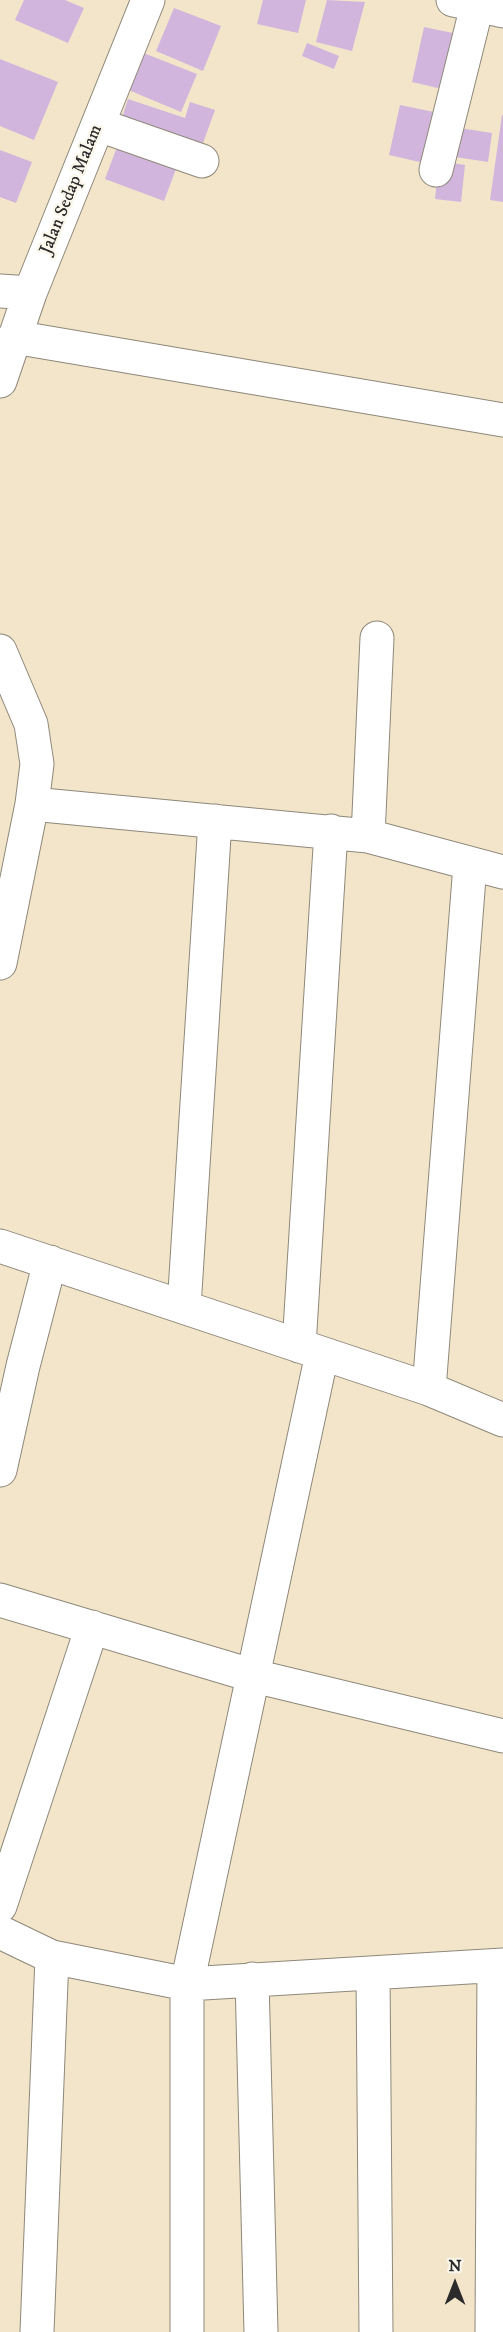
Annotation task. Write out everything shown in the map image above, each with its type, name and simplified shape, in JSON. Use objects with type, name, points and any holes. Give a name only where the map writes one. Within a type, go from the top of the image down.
[{"type":"street","name":"Jalan Sedap Malam","points":[[0,381],[14,337],[15,292],[99,125],[148,0]]},
{"type":"street","points":[[436,170],[477,6]]},
{"type":"street","points":[[99,125],[202,161]]},
{"type":"street","points":[[14,337],[503,420]]},
{"type":"street","points":[[368,836],[377,638]]},
{"type":"street","points":[[0,651],[31,724],[37,764],[32,804],[0,963]]},
{"type":"street","points":[[32,804],[368,836],[503,872]]},
{"type":"street","points":[[184,1307],[215,821]]},
{"type":"street","points":[[188,2332],[187,1984],[254,1676],[311,1350],[331,831]]},
{"type":"street","points":[[429,1389],[470,865]]},
{"type":"street","points":[[0,1246],[429,1389],[503,1420]]},
{"type":"street","points":[[0,1470],[23,1366],[50,1262]]},
{"type":"street","points":[[0,1600],[254,1676],[503,1736]]},
{"type":"street","points":[[0,1906],[92,1627]]},
{"type":"street","points":[[0,1932],[52,1957],[187,1984],[498,1965],[492,2332]]},
{"type":"street","points":[[37,2332],[52,1957]]},
{"type":"street","points":[[373,1973],[376,2332]]},
{"type":"street","points":[[252,1979],[261,2332]]},
{"type":"building","points":[[24,0],[65,0],[84,8],[68,43],[15,20]]},
{"type":"building","points":[[263,0],[306,0],[298,33],[257,24]]},
{"type":"building","points":[[327,0],[365,2],[352,51],[316,42]]},
{"type":"building","points":[[174,8],[221,26],[203,71],[156,51]]},
{"type":"building","points":[[424,27],[453,33],[442,89],[412,82]]},
{"type":"building","points":[[307,43],[339,56],[334,69],[302,56]]},
{"type":"building","points":[[141,52],[197,74],[181,112],[126,89]]},
{"type":"building","points":[[0,59],[58,82],[34,140],[0,126]]},
{"type":"building","points":[[128,99],[185,118],[190,102],[215,110],[199,154],[119,127]]},
{"type":"building","points":[[400,105],[434,112],[424,163],[389,155]]},
{"type":"building","points":[[503,115],[503,202],[490,200]]},
{"type":"building","points":[[453,127],[492,133],[488,162],[449,156]]},
{"type":"building","points":[[120,139],[179,161],[164,201],[105,179]]},
{"type":"building","points":[[0,150],[32,162],[16,203],[0,197]]},
{"type":"building","points":[[439,161],[465,165],[461,202],[435,199]]}]
